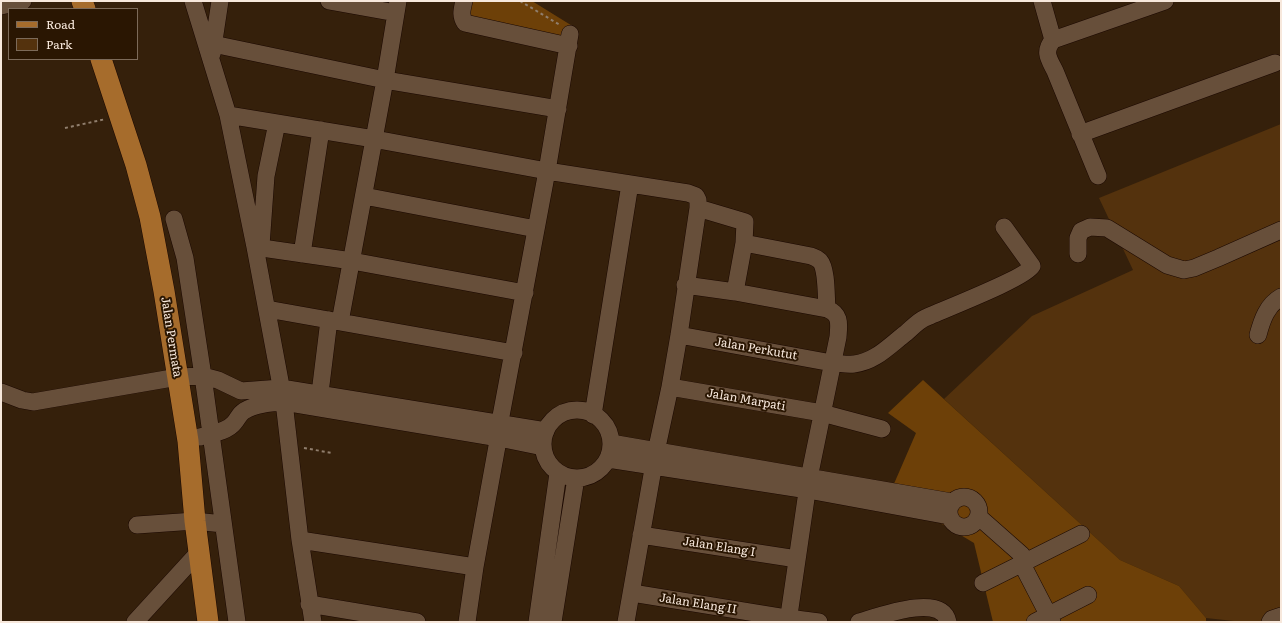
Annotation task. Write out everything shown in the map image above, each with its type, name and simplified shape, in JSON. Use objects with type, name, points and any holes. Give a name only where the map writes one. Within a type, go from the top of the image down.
[{"type":"main road","name":"Jalan Permata","points":[[101,60],[136,165],[150,217],[164,291],[188,441],[199,552],[208,622]]},
{"type":"street","points":[[1,6],[23,1]]},
{"type":"street","points":[[193,1],[228,115],[258,247],[267,309],[283,395],[300,540],[313,622]]},
{"type":"street","points":[[211,62],[220,1]]},
{"type":"street","points":[[320,393],[335,321],[352,261],[397,7],[329,1]]},
{"type":"street","points":[[464,1],[461,13],[465,23],[569,40],[514,354],[501,416],[500,431],[475,567],[467,622]]},
{"type":"street","points":[[1042,1],[1053,40]]},
{"type":"street","points":[[1098,176],[1048,56],[1048,46],[1053,40],[1165,1]]},
{"type":"street","points":[[213,44],[385,80],[558,108]]},
{"type":"street","points":[[1080,134],[1275,63]]},
{"type":"street","points":[[228,115],[374,139],[547,171],[692,194],[696,196],[698,200],[698,208],[685,285],[679,335],[655,458],[626,622]]},
{"type":"street","points":[[258,247],[266,176],[277,123]]},
{"type":"street","points":[[302,254],[321,130]]},
{"type":"street","points":[[593,415],[630,184]]},
{"type":"street","points":[[364,196],[536,228]]},
{"type":"street","points":[[698,208],[745,222],[744,243],[735,292]]},
{"type":"street","points":[[174,219],[185,258],[237,622]]},
{"type":"street","name":"Jalan Perkutut","points":[[679,335],[832,363],[853,364],[868,361],[923,319],[978,295],[1030,269],[1032,266],[1004,227]]},
{"type":"street","points":[[1078,254],[1078,238],[1081,231],[1090,227],[1107,228],[1167,265],[1184,270],[1194,268],[1281,230]]},
{"type":"street","points":[[744,243],[811,256],[818,259],[822,265],[825,278],[826,309]]},
{"type":"street","points":[[258,247],[352,261],[525,293]]},
{"type":"street","points":[[685,285],[735,292],[826,309],[833,311],[837,316],[839,326],[838,337],[808,484],[788,620]]},
{"type":"street","points":[[1258,335],[1262,318],[1274,301],[1281,297]]},
{"type":"street","points":[[267,309],[514,354]]},
{"type":"street","points":[[1,392],[22,400],[33,402],[178,377],[203,376],[218,380],[241,391],[283,395],[544,439]]},
{"type":"street","name":"Jalan Marpati","points":[[670,386],[822,413],[882,429]]},
{"type":"street","points":[[188,441],[223,430],[234,424],[241,413],[245,410],[283,395],[320,393],[500,431]]},
{"type":"street","points":[[570,411],[582,411],[593,415],[606,426],[610,435],[610,451],[598,471],[592,475],[576,478],[567,477],[558,473],[548,462],[544,454],[544,439],[550,424],[556,418],[570,411]]},
{"type":"street","points":[[610,451],[950,509]]},
{"type":"street","points":[[537,622],[558,473]]},
{"type":"street","points":[[553,622],[576,478]]},
{"type":"street","points":[[965,496],[974,500],[979,508],[975,522],[962,527],[958,526],[951,520],[950,509],[955,499],[965,496]]},
{"type":"street","points":[[137,525],[196,521],[223,524]]},
{"type":"street","points":[[975,522],[1015,562],[1022,564]]},
{"type":"street","points":[[983,583],[1081,534]]},
{"type":"street","name":"Jalan Elang I","points":[[641,535],[797,560]]},
{"type":"street","points":[[300,540],[475,567]]},
{"type":"street","points":[[135,622],[199,552]]},
{"type":"street","points":[[1022,564],[1045,620],[1088,595]]},
{"type":"street","name":"Jalan Elang II","points":[[632,593],[788,620],[819,622]]},
{"type":"street","points":[[310,604],[417,622]]},
{"type":"street","points":[[859,622],[895,617],[916,607],[937,610],[943,613],[948,622]]},
{"type":"street","points":[[1270,622],[1272,619],[1281,616]]},
{"type":"path","points":[[520,1],[560,25],[569,40]]},
{"type":"path","points":[[65,128],[120,116]]},
{"type":"path","points":[[289,446],[332,454]]},
{"type":"green space","points":[[1281,124],[1281,622],[1243,622],[1206,618],[1179,586],[1120,560],[944,399],[1032,316],[1133,270],[1099,198]]},
{"type":"shaded area","points":[[465,1],[532,1],[574,27],[555,47],[464,25]]},
{"type":"shaded area","points":[[923,380],[1120,560],[1179,586],[1206,618],[1206,622],[993,622],[974,543],[890,493],[916,433],[888,413]]}]
